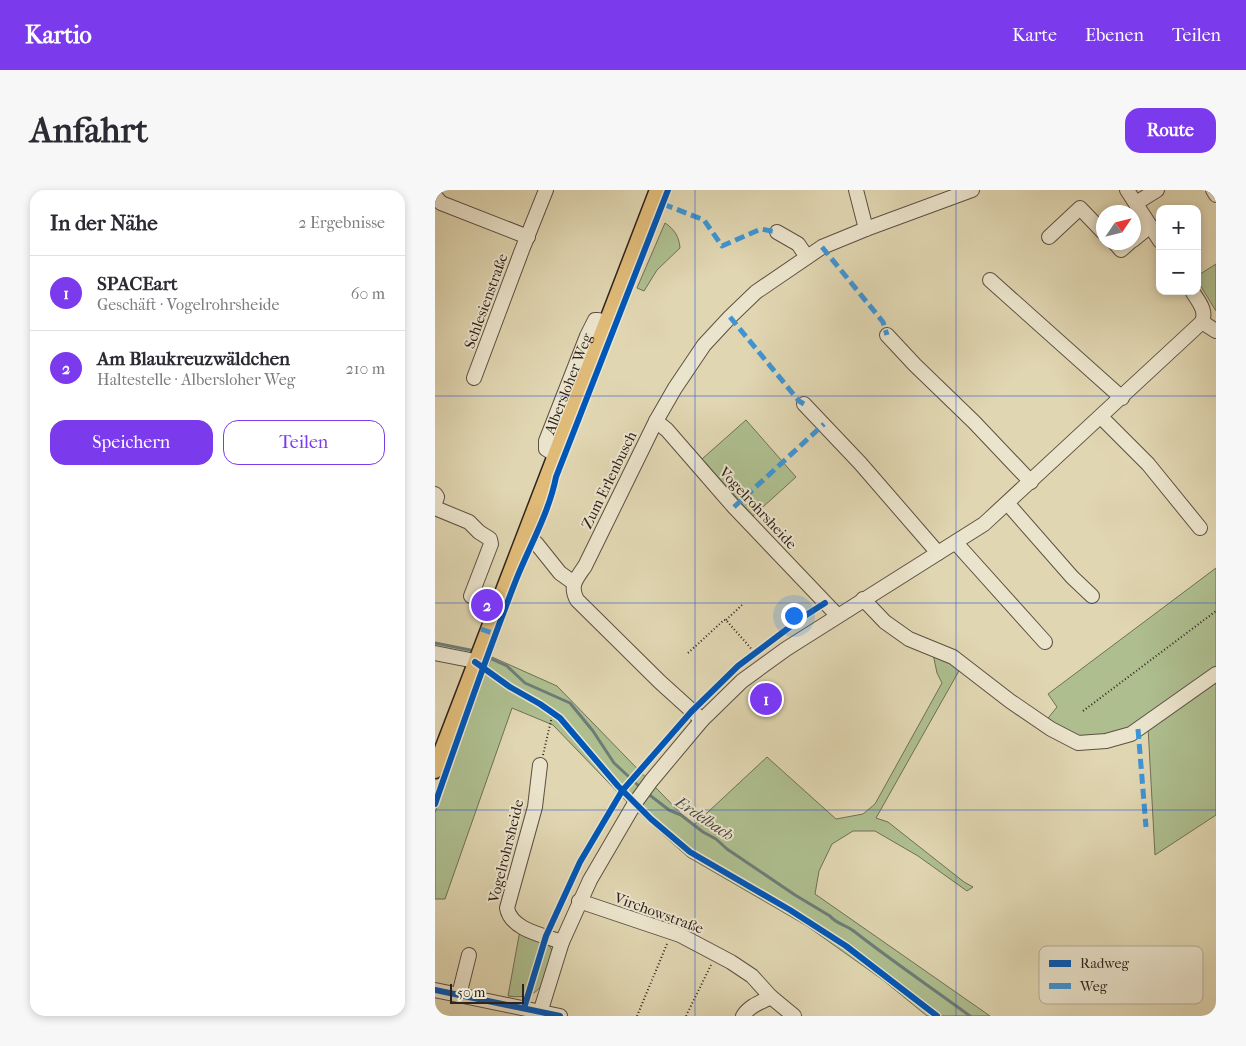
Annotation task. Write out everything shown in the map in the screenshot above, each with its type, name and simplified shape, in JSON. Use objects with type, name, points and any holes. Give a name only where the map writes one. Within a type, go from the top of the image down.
[{"type":"main road","name":"Albersloher Weg","points":[[435,770],[658,190]]},
{"type":"street","name":"Schlesienstraße","points":[[474,378],[546,190]]},
{"type":"street","points":[[856,190],[866,229]]},
{"type":"street","name":"Zum Erlenbusch","points":[[573,583],[585,566],[656,421],[686,370],[704,345],[756,292],[822,247],[972,190]]},
{"type":"street","points":[[1127,190],[1156,235]]},
{"type":"street","points":[[1136,204],[1157,190]]},
{"type":"street","points":[[1213,190],[1216,195]]},
{"type":"street","points":[[435,196],[441,203],[528,237]]},
{"type":"street","points":[[1049,237],[1080,208],[1096,225]]},
{"type":"street","points":[[1141,233],[1150,226]]},
{"type":"street","points":[[777,232],[798,244],[807,257]]},
{"type":"street","points":[[990,280],[1122,398]]},
{"type":"street","points":[[539,1014],[561,942],[579,901],[611,842],[637,799],[702,720],[743,681],[786,649],[837,615],[956,543],[984,524],[1008,504],[1202,322],[1205,315],[1194,295]]},
{"type":"street","points":[[1202,322],[1216,331]]},
{"type":"street","points":[[887,335],[1031,482]]},
{"type":"street","points":[[804,404],[860,463],[938,553]]},
{"type":"street","points":[[1101,417],[1148,464],[1200,528]]},
{"type":"street","name":"Vogelrohrsheide","points":[[656,421],[667,430],[734,507],[837,615]]},
{"type":"street","points":[[435,494],[437,497],[435,503]]},
{"type":"street","points":[[1008,504],[1091,596]]},
{"type":"street","points":[[435,508],[469,522],[490,539],[491,544],[471,596]]},
{"type":"street","points":[[536,543],[560,573],[573,583],[573,593],[577,600],[660,682],[702,720]]},
{"type":"street","points":[[956,543],[1045,642]]},
{"type":"street","points":[[863,599],[885,622],[909,639],[953,657],[1027,713],[1051,729],[1078,743],[1106,741],[1131,734],[1216,674]]},
{"type":"street","points":[[435,653],[470,660],[478,656]]},
{"type":"street","name":"Vogelrohrsheide","points":[[540,765],[535,807],[507,908],[512,921],[519,926],[561,942]]},
{"type":"street","name":"Virchowstraße","points":[[579,901],[672,932],[717,954],[752,976],[771,997],[794,1016]]},
{"type":"street","points":[[459,995],[469,955]]},
{"type":"street","points":[[435,990],[539,1014],[560,1016]]},
{"type":"street","points":[[743,1016],[745,1012],[757,1003],[771,997]]},
{"type":"path","points":[[688,653],[743,604]]},
{"type":"path","points":[[1083,711],[1216,611]]},
{"type":"path","points":[[726,620],[755,653]]},
{"type":"path","points":[[540,765],[553,712]]},
{"type":"path","points":[[637,1016],[672,932]]},
{"type":"path","points":[[685,1016],[717,954]]},
{"type":"green space","points":[[665,223],[675,233],[679,240],[680,248],[657,270],[644,291],[637,288]]},
{"type":"green space","points":[[1216,264],[1216,311],[1201,287],[1201,273]]},
{"type":"green space","points":[[746,420],[796,477],[753,516],[702,459]]},
{"type":"green space","points":[[1216,568],[1216,668],[1121,734],[1078,738],[1045,722],[1057,707],[1048,694]]},
{"type":"green space","points":[[933,654],[960,669],[876,818],[888,822],[973,887],[967,891],[918,856],[875,831],[853,831],[832,844],[819,871],[815,894],[990,1016],[927,1016],[883,980],[807,926],[688,857],[632,807],[553,725],[512,708],[445,899],[435,899],[435,813],[462,725],[492,657],[557,686],[693,826],[767,757],[836,819],[863,814],[875,804],[942,683],[937,673]]},
{"type":"green space","points":[[1216,681],[1216,815],[1155,855],[1148,727]]},
{"type":"green space","points":[[520,930],[549,945],[553,952],[545,979],[536,991],[520,997],[508,996]]},
{"type":"waterway","name":"Erdelbach","points":[[435,643],[475,651]]},
{"type":"waterway","name":"Erdelbach","points":[[483,655],[507,666],[525,683],[570,703],[593,731],[614,763],[641,788]]},
{"type":"waterway","name":"Erdelbach","points":[[647,793],[669,810],[681,815],[795,895],[852,930],[970,1016]]},
{"type":"marked path","points":[[663,204],[704,220],[722,246],[761,229],[777,232]]},
{"type":"marked path","points":[[822,247],[883,322],[887,335]]},
{"type":"marked path","points":[[730,317],[799,401],[804,404]]},
{"type":"marked path","points":[[734,507],[824,424]]},
{"type":"marked path","points":[[481,629],[495,634]]},
{"type":"marked path","points":[[1138,729],[1146,827]]},
{"type":"cycle path","points":[[435,804],[505,608],[544,517],[556,477],[668,190]]},
{"type":"cycle path","points":[[524,1008],[546,936],[580,862],[622,791],[691,712],[738,666],[803,617],[825,603]]},
{"type":"cycle path","points":[[475,662],[510,687],[560,718],[618,786],[651,819],[690,852],[790,910],[846,946],[937,1016]]},
{"type":"cycle path","points":[[435,990],[560,1016]]},
{"type":"place","name":"Am Blaukreuzwäldchen","points":[[487,605]]},
{"type":"place","name":"SPACEart","points":[[766,699]]}]
